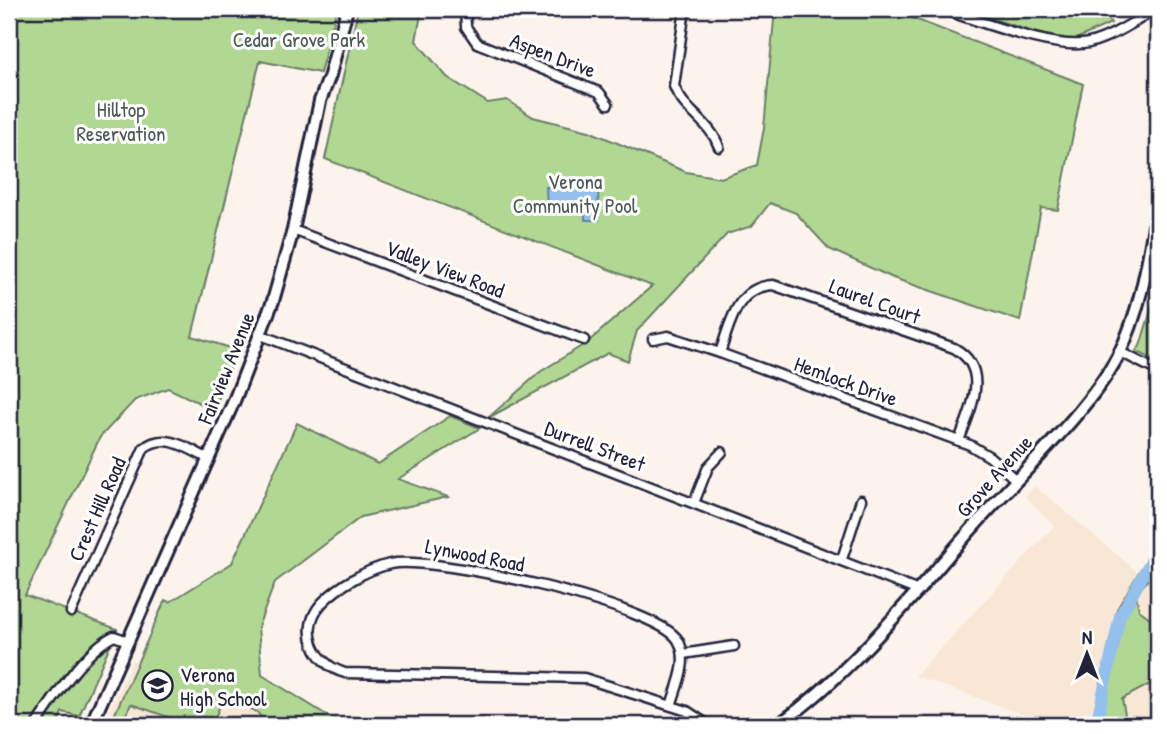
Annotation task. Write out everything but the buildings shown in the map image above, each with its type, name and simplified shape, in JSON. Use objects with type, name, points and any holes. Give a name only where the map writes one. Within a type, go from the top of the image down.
[{"type":"main road","name":"Fairview Avenue","points":[[91,725],[261,335],[293,230],[320,100],[330,75],[346,9]]},
{"type":"main road","name":"Grove Avenue","points":[[778,725],[850,665],[1090,394],[1120,352],[1139,296],[1158,203]]},
{"type":"street","name":"Aspen Drive","points":[[465,9],[466,27],[477,43],[600,92],[608,104]]},
{"type":"street","points":[[685,9],[674,86],[679,97],[714,132],[719,147]]},
{"type":"street","points":[[941,9],[1053,42],[1076,45],[1100,40],[1157,9]]},
{"type":"street","name":"Valley View Road","points":[[293,230],[584,340]]},
{"type":"street","name":"Laurel Court","points":[[720,353],[742,298],[757,288],[773,285],[954,348],[972,365],[977,382],[959,441]]},
{"type":"street","name":"Durrell Street","points":[[261,335],[916,590]]},
{"type":"street","name":"Hemlock Drive","points":[[653,339],[668,336],[720,353],[959,441],[982,452],[1016,480]]},
{"type":"street","points":[[1120,352],[1158,371]]},
{"type":"street","name":"Crest Hill Road","points":[[71,612],[144,447],[155,441],[168,440],[209,459]]},
{"type":"street","points":[[694,503],[708,467],[722,452]]},
{"type":"street","points":[[842,559],[861,500]]},
{"type":"street","name":"Lynwood Road","points":[[683,654],[676,637],[662,625],[569,592],[415,561],[388,564],[369,571],[324,601],[312,623],[311,639],[316,653],[329,666],[345,673],[584,678],[693,714],[708,725]]},
{"type":"street","points":[[36,725],[51,702],[100,646],[114,636],[128,641]]},
{"type":"street","points":[[671,706],[683,668],[683,654],[734,646]]},
{"type":"shaded area","points":[[1035,486],[1139,573],[1093,725],[1053,725],[915,676],[1054,526],[1025,496]]},
{"type":"shaded area","points":[[1158,568],[1158,624],[1139,610],[1136,594]]},
{"type":"shaded area","points":[[1158,646],[1158,725],[1127,725],[1122,699],[1150,684]]},
{"type":"shaded area","name":"Verona High School","points":[[132,660],[257,713],[267,725],[103,725]]},
{"type":"green space","name":"Hilltop Reservation","points":[[9,9],[337,9],[320,73],[260,61],[192,336],[237,350],[214,410],[168,388],[135,400],[100,437],[25,595],[117,629],[79,716],[62,712],[57,725],[9,725]]},
{"type":"green space","name":"Verona Community Pool","points":[[358,9],[422,9],[416,41],[447,77],[488,103],[507,100],[533,117],[589,131],[686,172],[721,178],[757,165],[764,128],[775,9],[882,9],[902,14],[1083,84],[1058,210],[1041,208],[1020,321],[893,278],[829,249],[796,213],[770,203],[752,226],[727,234],[637,331],[628,361],[608,353],[488,418],[540,372],[588,342],[652,286],[325,159]]},
{"type":"green space","points":[[962,9],[1102,9],[1111,23],[1074,40],[1058,40]]},
{"type":"green space","points":[[1158,287],[1158,362],[1136,351],[1140,346]]},
{"type":"green space","points":[[450,416],[480,428],[398,479],[448,497],[361,517],[275,582],[258,627],[262,675],[338,722],[394,725],[267,725],[257,712],[224,696],[212,725],[191,725],[131,704],[121,725],[110,725],[165,600],[170,602],[232,563],[297,423],[378,464]]},
{"type":"green space","points":[[1158,540],[1158,568],[1136,594],[1139,610],[1158,624],[1158,646],[1150,684],[1122,699],[1127,725],[1092,725],[1117,609]]},
{"type":"water","points":[[598,185],[599,220],[585,220],[585,209],[547,210],[546,187]]},
{"type":"waterway","points":[[1096,725],[1120,616],[1158,549]]},
{"type":"place","name":"Verona High School","points":[[157,686]]},
{"type":"park label","name":"Cedar Grove Park","points":[[299,39]]}]
